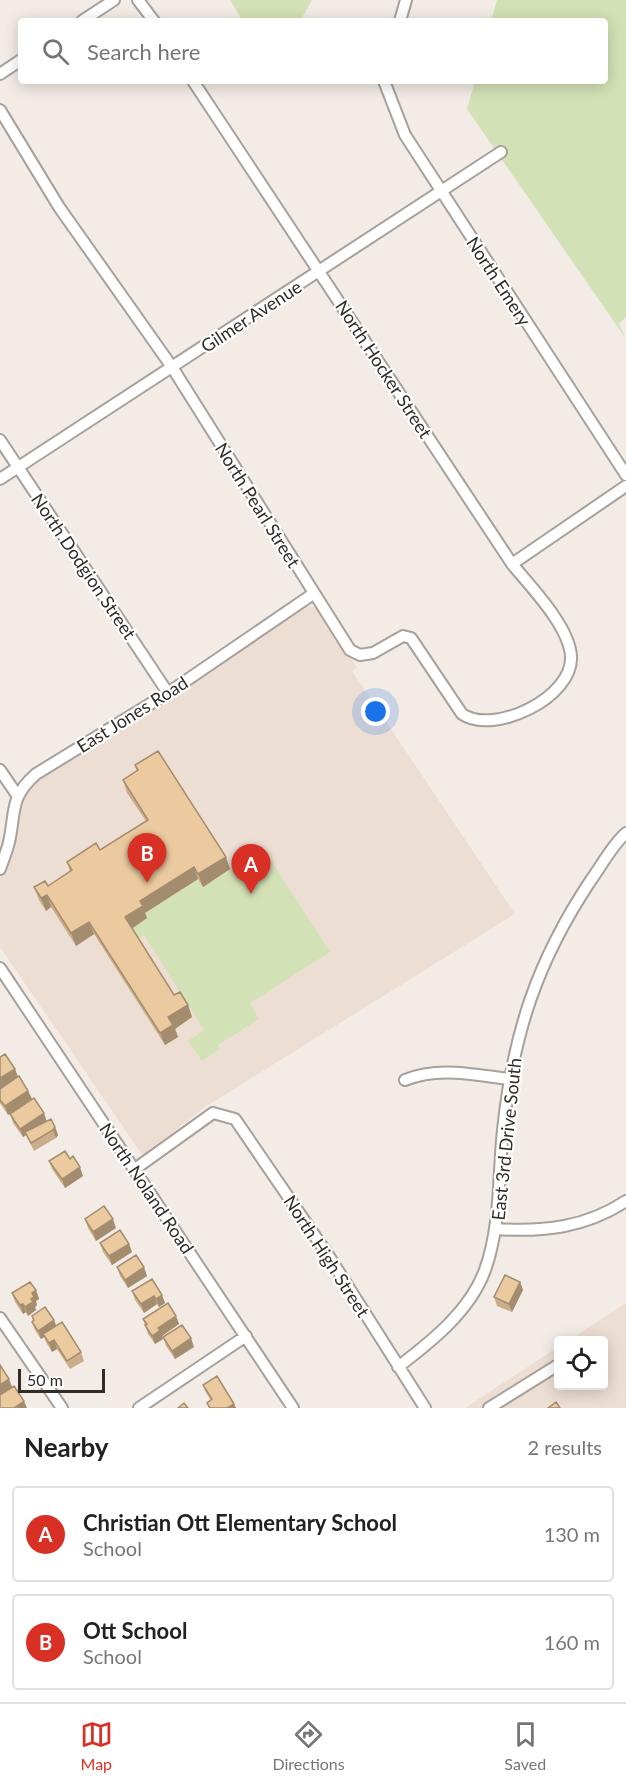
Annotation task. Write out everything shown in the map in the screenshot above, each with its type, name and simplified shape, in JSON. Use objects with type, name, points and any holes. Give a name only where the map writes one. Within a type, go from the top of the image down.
[{"type":"street","points":[[87,18],[114,0]]},
{"type":"street","points":[[138,0],[152,18]]},
{"type":"street","points":[[401,18],[406,0]]},
{"type":"street","points":[[0,74],[18,62]]},
{"type":"street","name":"North Hocker Street","points":[[196,84],[512,564],[562,631],[571,658]]},
{"type":"street","name":"North Emery","points":[[385,84],[405,135],[626,475]]},
{"type":"street","name":"North Pearl Street","points":[[0,110],[59,207],[172,367],[350,650],[360,655],[373,652],[403,636],[411,638],[462,714],[474,721],[485,723],[510,718],[553,693],[569,675],[571,658]]},
{"type":"street","name":"Gilmer Avenue","points":[[0,478],[320,272],[501,152]]},
{"type":"street","name":"North Dodgion Street","points":[[0,440],[168,693]]},
{"type":"street","points":[[512,564],[626,486]]},
{"type":"street","name":"East Jones Road","points":[[17,795],[36,774],[168,693],[313,594]]},
{"type":"street","points":[[0,770],[17,795],[9,841],[0,869]]},
{"type":"street","name":"East 3rd Drive South","points":[[399,1367],[433,1341],[467,1303],[484,1271],[496,1229],[509,1079],[531,994],[572,908],[626,832]]},
{"type":"street","name":"North Noland Road","points":[[0,968],[293,1408]]},
{"type":"street","points":[[405,1080],[423,1072],[445,1071],[509,1079]]},
{"type":"street","name":"North High Street","points":[[135,1169],[213,1113],[235,1119],[330,1258],[425,1408]]},
{"type":"street","points":[[496,1229],[554,1229],[579,1224],[609,1212],[626,1201]]},
{"type":"street","points":[[0,1318],[62,1408]]},
{"type":"street","points":[[140,1408],[246,1336]]},
{"type":"street","points":[[489,1408],[554,1367]]},
{"type":"shaded area","points":[[306,607],[315,607],[323,614],[357,668],[352,671],[515,914],[205,1107],[143,1156],[0,947],[0,874],[17,839],[23,797],[31,784]]},
{"type":"shaded area","points":[[626,1303],[626,1408],[465,1408],[554,1350],[554,1390],[608,1390],[608,1336],[575,1336]]},
{"type":"green space","points":[[230,0],[312,0],[302,18],[241,18]]},
{"type":"green space","points":[[497,0],[626,0],[626,317],[619,324],[626,339],[467,109],[474,84],[608,84],[608,18],[492,18]]},
{"type":"green space","points":[[263,848],[330,952],[250,1003],[259,1019],[218,1045],[220,1049],[202,1061],[188,1041],[204,1030],[144,935],[136,940],[130,930],[147,918],[144,914],[198,879],[203,887]]},
{"type":"building","points":[[158,751],[226,857],[198,874],[194,867],[140,901],[143,906],[125,917],[174,995],[180,992],[188,1005],[168,1017],[173,1025],[160,1033],[89,922],[71,933],[47,895],[41,898],[34,887],[45,881],[48,886],[72,870],[67,862],[96,843],[100,850],[148,820],[123,780],[138,770],[135,765]]},
{"type":"building","points":[[5,1054],[15,1069],[0,1078],[0,1057]]},
{"type":"building","points":[[19,1076],[28,1091],[5,1106],[0,1100],[0,1089]]},
{"type":"building","points":[[34,1098],[44,1113],[20,1129],[10,1114]]},
{"type":"building","points":[[51,1119],[55,1127],[53,1130],[31,1143],[25,1132]]},
{"type":"building","points":[[65,1151],[70,1159],[73,1156],[80,1167],[62,1179],[49,1161]]},
{"type":"building","points":[[104,1206],[113,1219],[93,1232],[85,1219]]},
{"type":"building","points":[[120,1230],[129,1244],[109,1256],[100,1243]]},
{"type":"building","points":[[136,1255],[144,1267],[125,1280],[117,1267]]},
{"type":"building","points":[[505,1275],[520,1282],[509,1304],[494,1297]]},
{"type":"building","points":[[152,1279],[162,1295],[156,1299],[154,1296],[141,1304],[132,1291]]},
{"type":"building","points":[[30,1282],[36,1290],[32,1293],[33,1302],[25,1307],[23,1304],[20,1305],[12,1293]]},
{"type":"building","points":[[168,1303],[176,1316],[158,1328],[160,1331],[152,1336],[143,1319]]},
{"type":"building","points":[[45,1307],[54,1320],[38,1331],[32,1322],[34,1320],[32,1316]]},
{"type":"building","points":[[62,1322],[81,1352],[67,1361],[54,1340],[49,1343],[43,1334]]},
{"type":"building","points":[[182,1325],[191,1338],[172,1351],[163,1337]]},
{"type":"building","points":[[0,1365],[9,1379],[0,1385]]},
{"type":"building","points":[[217,1376],[234,1404],[227,1408],[210,1408],[207,1403],[212,1399],[203,1385]]},
{"type":"building","points":[[14,1386],[24,1401],[14,1408],[0,1408],[0,1395]]},
{"type":"building","points":[[556,1402],[560,1408],[548,1408]]},
{"type":"building","points":[[184,1403],[188,1408],[178,1408]]},
{"type":"place","name":"Ott School","points":[[147,883]]},
{"type":"place","name":"Christian Ott Elementary School","points":[[251,894]]}]
